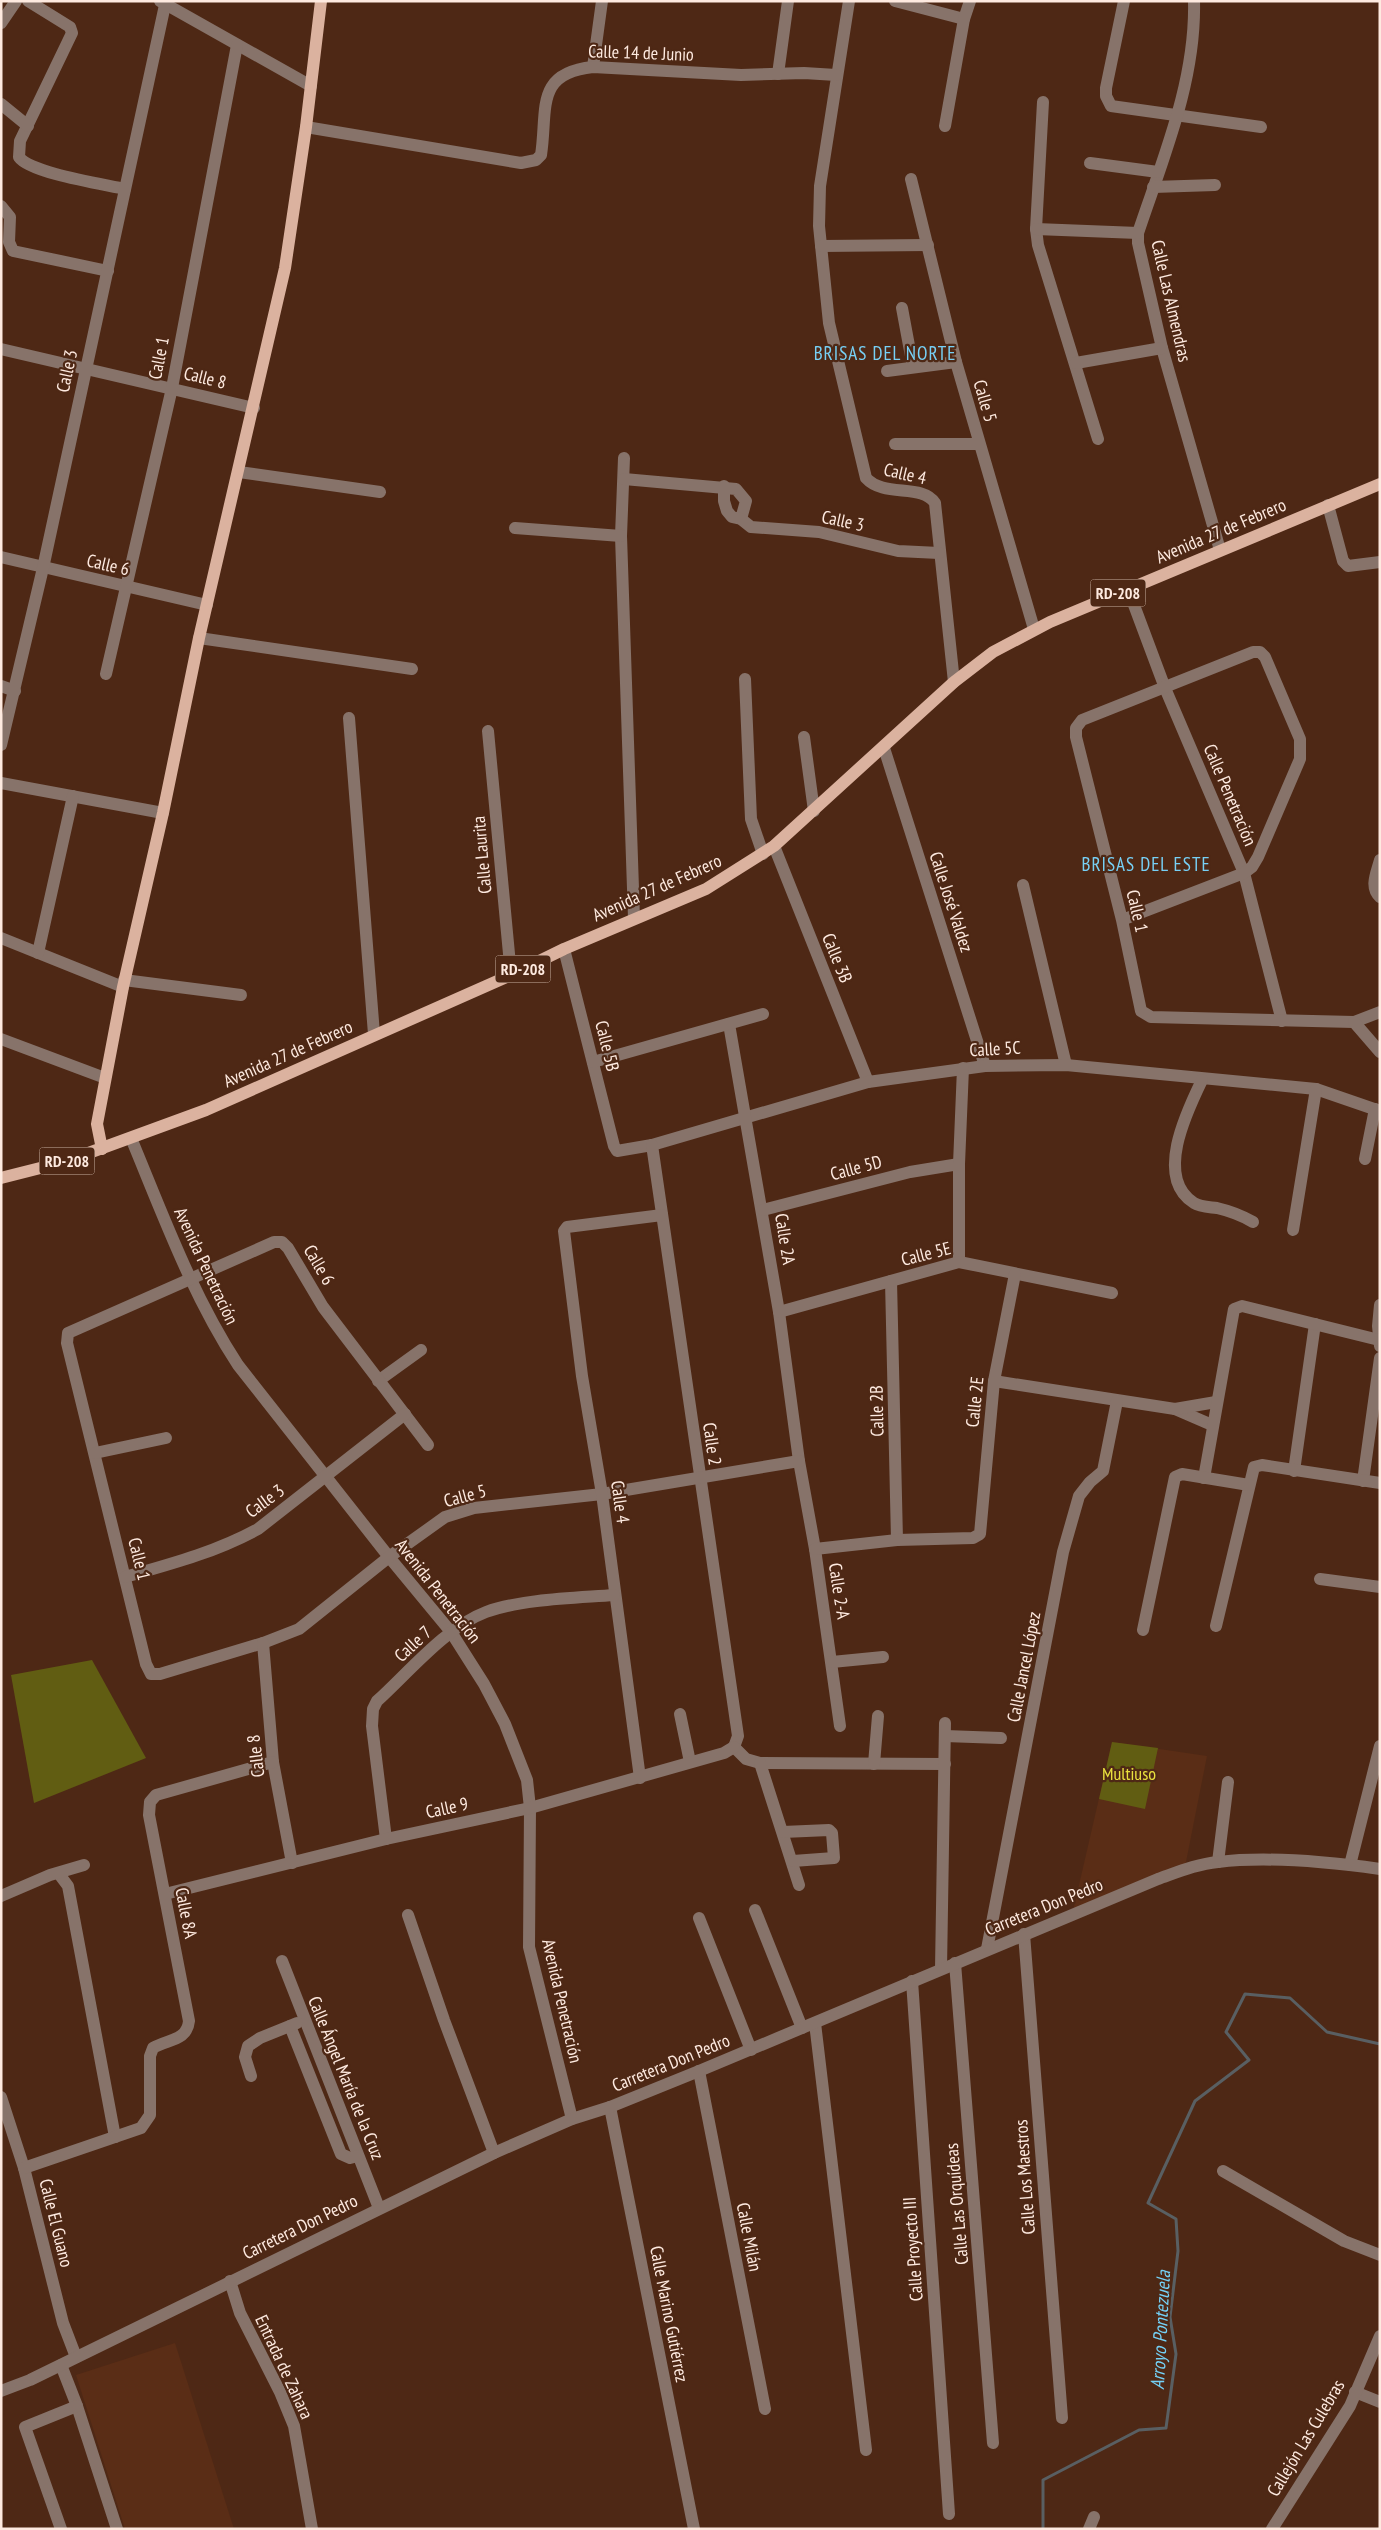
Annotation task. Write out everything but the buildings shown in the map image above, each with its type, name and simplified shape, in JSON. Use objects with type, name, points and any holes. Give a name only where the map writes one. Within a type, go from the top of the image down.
[{"type":"main road","points":[[102,1149],[97,1124],[124,984],[163,813],[198,638],[239,472],[285,268],[306,128],[321,1]]},
{"type":"main road","name":"Avenida 27 de Febrero","points":[[1,1178],[64,1162],[206,1110],[511,975],[634,918],[706,889],[768,850],[884,748],[954,682],[993,652],[1034,629],[1380,484]]},
{"type":"street","points":[[1,23],[16,1]]},
{"type":"street","points":[[28,1],[70,27],[72,33],[18,150],[22,162],[46,171],[125,189]]},
{"type":"street","points":[[593,67],[602,1]]},
{"type":"street","points":[[778,74],[788,1]]},
{"type":"street","points":[[849,1],[820,186],[821,246],[928,245]]},
{"type":"street","points":[[895,1],[964,19]]},
{"type":"street","points":[[945,126],[964,19],[970,1]]},
{"type":"street","points":[[1124,1],[1106,96],[1111,106],[1261,127]]},
{"type":"street","name":"Calle Las Almendras","points":[[1194,1],[1190,63],[1176,116],[1138,232],[1138,242],[1162,348],[1220,550]]},
{"type":"street","points":[[163,3],[311,86]]},
{"type":"street","name":"Calle 3","points":[[1,744],[43,568],[108,270],[163,3]]},
{"type":"street","name":"Calle 1","points":[[106,674],[172,388],[237,45]]},
{"type":"street","name":"Calle 14 de Junio","points":[[306,128],[514,163],[533,161],[541,155],[548,95],[554,82],[564,73],[593,67],[741,75],[836,76]]},
{"type":"street","points":[[1043,102],[1036,229],[1038,245],[1098,438]]},
{"type":"street","points":[[1,104],[28,126]]},
{"type":"street","points":[[1090,163],[1158,172]]},
{"type":"street","name":"Calle 5","points":[[911,179],[956,362],[1034,629]]},
{"type":"street","points":[[1153,187],[1215,185]]},
{"type":"street","points":[[1,206],[10,217],[9,242],[13,251],[108,270]]},
{"type":"street","points":[[1036,229],[1138,232]]},
{"type":"street","name":"Calle 4","points":[[821,246],[829,323],[864,474],[869,482],[878,488],[918,493],[932,499],[936,508],[939,553],[954,682]]},
{"type":"street","points":[[902,308],[913,367]]},
{"type":"street","points":[[1076,363],[1162,348]]},
{"type":"street","name":"Calle 8","points":[[1,349],[254,408]]},
{"type":"street","points":[[887,371],[956,362]]},
{"type":"street","points":[[895,444],[980,444]]},
{"type":"street","points":[[624,458],[621,536],[634,918]]},
{"type":"street","points":[[239,472],[380,492]]},
{"type":"street","points":[[624,479],[724,486],[736,489],[746,501],[741,519]]},
{"type":"street","name":"Calle 3","points":[[724,486],[724,501],[727,510],[732,517],[741,519],[751,527],[819,532],[898,552],[939,553]]},
{"type":"street","points":[[1328,505],[1343,560],[1348,566],[1380,562]]},
{"type":"street","points":[[515,528],[621,536]]},
{"type":"street","name":"Calle 6","points":[[1,558],[207,605]]},
{"type":"street","name":"Calle Penetración","points":[[1128,589],[1165,688],[1244,873],[1282,1021]]},
{"type":"street","points":[[198,638],[412,669]]},
{"type":"street","points":[[1122,920],[1244,873],[1252,867],[1300,759],[1302,748],[1300,739],[1266,657],[1260,652],[1252,652],[1165,688]]},
{"type":"street","name":"Calle 3B","points":[[745,679],[751,819],[768,850],[868,1082]]},
{"type":"street","points":[[1,686],[15,691]]},
{"type":"street","name":"Calle 1","points":[[1165,688],[1082,720],[1076,728],[1076,737],[1122,920],[1143,1014],[1151,1017],[1282,1021]]},
{"type":"street","points":[[349,718],[374,1034]]},
{"type":"street","name":"Calle Laurita","points":[[488,731],[511,975]]},
{"type":"street","points":[[804,737],[814,811]]},
{"type":"street","name":"Calle José Valdez","points":[[884,748],[985,1066]]},
{"type":"street","points":[[1,783],[163,813]]},
{"type":"street","points":[[38,953],[73,796]]},
{"type":"street","points":[[1378,895],[1374,884],[1380,860]]},
{"type":"street","points":[[1023,885],[1066,1065]]},
{"type":"street","points":[[1,938],[124,984],[241,995]]},
{"type":"street","name":"Calle 5B","points":[[564,949],[614,1146],[617,1151]]},
{"type":"street","points":[[1282,1021],[1354,1022],[1380,1012]]},
{"type":"street","points":[[593,1062],[763,1014]]},
{"type":"street","points":[[1354,1022],[1380,1052]]},
{"type":"street","name":"Calle 2A","points":[[729,1024],[780,1312],[799,1462]]},
{"type":"street","points":[[1,1039],[106,1078]]},
{"type":"street","name":"Calle 5C","points":[[617,1151],[652,1145],[868,1082],[985,1066],[1066,1065],[1202,1080],[1316,1089],[1377,1110]]},
{"type":"street","points":[[959,1262],[959,1164],[963,1068]]},
{"type":"street","points":[[1202,1080],[1181,1124],[1175,1165],[1179,1189],[1195,1204],[1242,1215],[1252,1222]]},
{"type":"street","points":[[1293,1230],[1316,1089]]},
{"type":"street","points":[[1365,1159],[1377,1110]]},
{"type":"street","name":"Avenida Penetración","points":[[131,1138],[191,1280],[218,1335],[238,1365],[389,1557],[451,1632],[484,1684],[505,1724],[527,1780],[530,1808],[529,1947],[572,2119]]},
{"type":"street","name":"Calle 2","points":[[652,1145],[738,1736],[734,1747]]},
{"type":"street","name":"Calle 5D","points":[[763,1210],[910,1172],[959,1164]]},
{"type":"street","name":"Calle 4","points":[[640,1778],[614,1595],[602,1494],[582,1376],[564,1231],[567,1227],[662,1214]]},
{"type":"street","name":"Calle 6","points":[[68,1333],[274,1242],[282,1242],[288,1248],[323,1307],[428,1445]]},
{"type":"street","name":"Calle 5E","points":[[780,1312],[959,1262],[1112,1293]]},
{"type":"street","name":"Calle 2E","points":[[897,1540],[958,1541],[973,1538],[980,1534],[994,1381],[1015,1274]]},
{"type":"street","name":"Calle 2B","points":[[891,1281],[897,1540]]},
{"type":"street","points":[[1204,1478],[1234,1309],[1242,1306],[1315,1324],[1379,1343],[1380,1305]]},
{"type":"street","points":[[1294,1470],[1315,1324]]},
{"type":"street","name":"Calle 1","points":[[68,1333],[67,1344],[146,1664],[151,1674]]},
{"type":"street","points":[[378,1381],[421,1350]]},
{"type":"street","points":[[1363,1481],[1380,1358]]},
{"type":"street","points":[[994,1381],[1175,1409],[1212,1425]]},
{"type":"street","name":"Calle Jancel López","points":[[987,1949],[1063,1552],[1079,1496],[1090,1482],[1103,1471],[1117,1401]]},
{"type":"street","points":[[1175,1409],[1216,1402]]},
{"type":"street","name":"Calle 3","points":[[125,1577],[231,1543],[258,1529],[405,1414]]},
{"type":"street","points":[[95,1453],[166,1438]]},
{"type":"street","name":"Calle 5","points":[[151,1674],[160,1674],[263,1643],[299,1629],[389,1557],[445,1517],[474,1508],[602,1494],[799,1462]]},
{"type":"street","name":"Calle 2-A","points":[[799,1462],[815,1549],[840,1726]]},
{"type":"street","points":[[1216,1626],[1252,1470],[1256,1466],[1380,1483]]},
{"type":"street","points":[[1143,1630],[1176,1476],[1182,1474],[1249,1485]]},
{"type":"street","points":[[815,1549],[897,1540]]},
{"type":"street","points":[[1320,1579],[1380,1587]]},
{"type":"street","name":"Calle 7","points":[[386,1839],[372,1726],[373,1709],[378,1700],[451,1632],[486,1612],[530,1603],[614,1595]]},
{"type":"street","name":"Calle 8","points":[[263,1643],[273,1762],[292,1863]]},
{"type":"street","points":[[832,1662],[883,1657]]},
{"type":"street","points":[[680,1714],[690,1762]]},
{"type":"street","points":[[874,1764],[878,1716]]},
{"type":"street","points":[[941,1969],[945,1722]]},
{"type":"street","points":[[945,1736],[1002,1738]]},
{"type":"street","points":[[1350,1864],[1380,1746]]},
{"type":"street","points":[[734,1747],[746,1759],[760,1764],[856,1762],[874,1764],[945,1764]]},
{"type":"street","name":"Calle 9","points":[[165,1894],[386,1839],[530,1808],[640,1778],[734,1747]]},
{"type":"street","name":"Calle 8A","points":[[115,2136],[141,2128],[150,2115],[150,2056],[153,2048],[182,2036],[188,2030],[190,2021],[149,1815],[150,1802],[156,1795],[273,1762]]},
{"type":"street","points":[[760,1764],[793,1861],[799,1885]]},
{"type":"street","points":[[1218,1862],[1228,1782]]},
{"type":"street","points":[[783,1832],[829,1830],[832,1833],[834,1858],[793,1861]]},
{"type":"street","name":"Carretera Don Pedro","points":[[1,2391],[61,2366],[230,2281],[494,2153],[572,2119],[610,2107],[751,2050],[987,1949],[1192,1866],[1218,1862],[1305,1861],[1350,1864],[1380,1869]]},
{"type":"street","points":[[1,1896],[50,1875],[59,1874],[84,1865]]},
{"type":"street","points":[[24,2168],[115,2136],[68,1886],[59,1874]]},
{"type":"street","points":[[755,1910],[802,2028]]},
{"type":"street","points":[[408,1915],[494,2153]]},
{"type":"street","points":[[699,1918],[751,2050]]},
{"type":"street","name":"Calle Los Maestros","points":[[1024,1934],[1062,2418]]},
{"type":"street","name":"Calle Ángel María de la Cruz","points":[[282,1961],[379,2208]]},
{"type":"street","name":"Calle Las Orquídeas","points":[[955,1963],[993,2443]]},
{"type":"street","name":"Calle Proyecto III","points":[[912,1981],[949,2514]]},
{"type":"street","points":[[251,2076],[245,2056],[248,2046],[260,2038],[304,2021]]},
{"type":"street","points":[[815,2023],[866,2450]]},
{"type":"street","points":[[290,2026],[341,2154],[350,2158],[358,2156]]},
{"type":"street","name":"Calle Milán","points":[[699,2071],[765,2408]]},
{"type":"street","name":"Calle El Guano","points":[[1,2097],[24,2168],[63,2323],[76,2357]]},
{"type":"street","name":"Calle Marino Gutiérrez","points":[[610,2107],[694,2529]]},
{"type":"street","points":[[1222,2171],[1344,2241],[1380,2255]]},
{"type":"street","name":"Entrada de Zahara","points":[[230,2281],[240,2313],[280,2392],[294,2426],[312,2529]]},
{"type":"street","name":"Callejón Las Culebras","points":[[1272,2529],[1350,2406],[1380,2336]]},
{"type":"street","points":[[61,2366],[77,2406],[117,2529]]},
{"type":"street","points":[[1355,2392],[1380,2402]]},
{"type":"street","points":[[61,2529],[25,2427],[77,2406]]},
{"type":"street","points":[[1088,2529],[1094,2517]]},
{"type":"shaded area","points":[[1112,1742],[1207,1756],[1185,1867],[1073,1911]]},
{"type":"shaded area","points":[[175,2343],[234,2529],[125,2529],[76,2375]]},
{"type":"green space","points":[[92,1660],[146,1758],[34,1803],[11,1675]]},
{"type":"green space","name":"Multiuso","points":[[1112,1742],[1158,1748],[1145,1809],[1099,1799]]},
{"type":"waterway","name":"Arroyo Pontezuela","points":[[1043,2529],[1043,2480],[1139,2430],[1166,2428],[1176,2354],[1170,2317],[1178,2251],[1176,2219],[1148,2203],[1195,2101],[1249,2060],[1226,2032],[1245,1994],[1290,1998],[1327,2032],[1380,2044]]},
{"type":"district","name":"BRISAS DEL NORTE","points":[[885,353]]},
{"type":"district","name":"BRISAS DEL ESTE","points":[[1146,864]]}]
